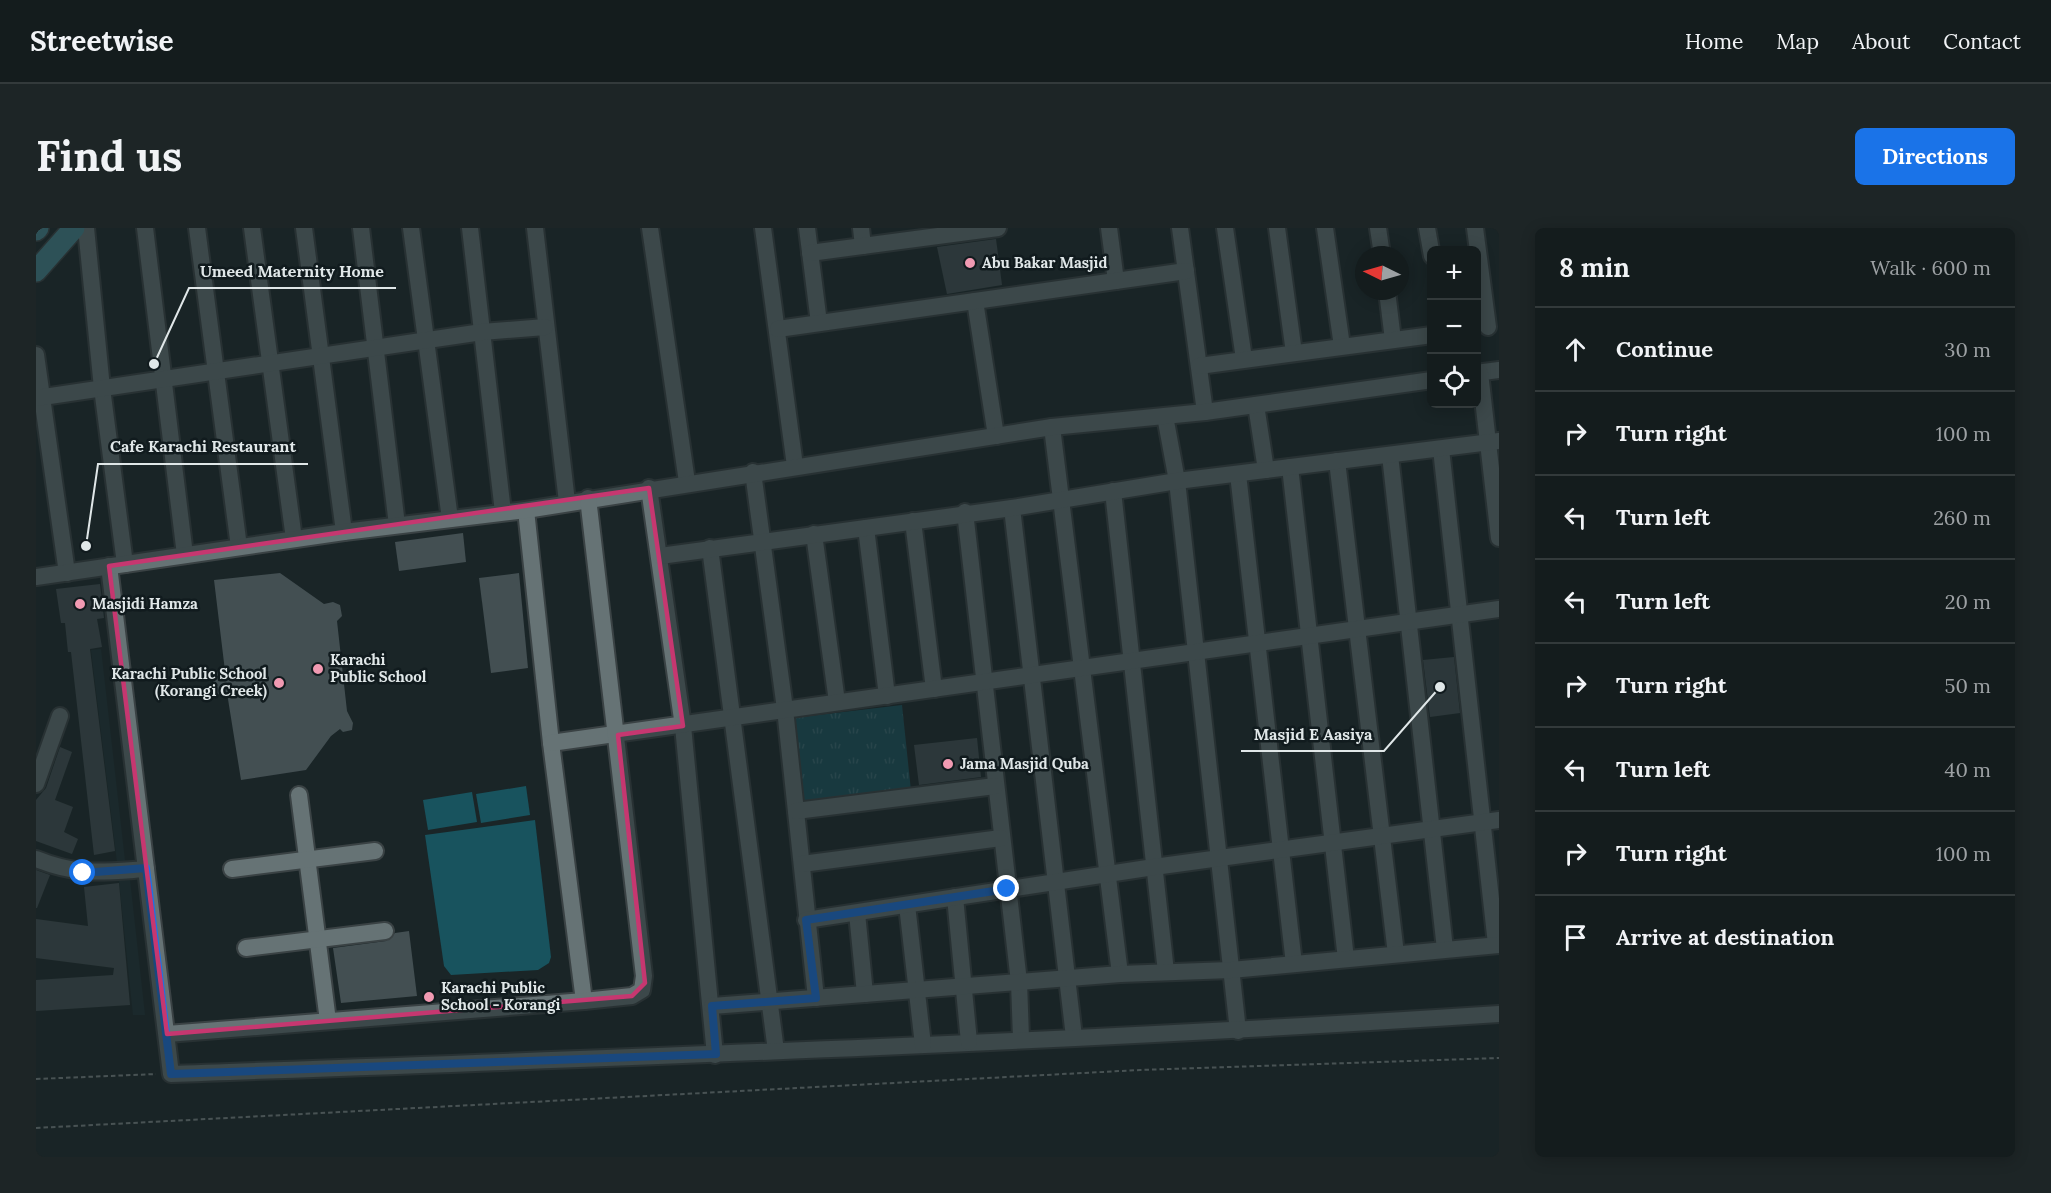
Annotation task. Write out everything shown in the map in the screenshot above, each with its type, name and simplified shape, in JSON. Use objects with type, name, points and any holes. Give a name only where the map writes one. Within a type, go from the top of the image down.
[{"type":"main road","points":[[36,271],[74,228]]},
{"type":"street","points":[[86,228],[146,868],[171,1074],[716,1054],[923,1045],[1021,1038],[1238,1031],[1499,1014]]},
{"type":"street","points":[[145,228],[185,555]]},
{"type":"street","points":[[197,228],[239,547]]},
{"type":"street","points":[[252,228],[294,539]]},
{"type":"street","points":[[304,228],[319,356],[344,532]]},
{"type":"street","points":[[361,228],[398,525]]},
{"type":"street","points":[[411,228],[450,519]]},
{"type":"street","points":[[470,228],[503,512]]},
{"type":"street","points":[[535,228],[567,502]]},
{"type":"street","points":[[650,228],[687,482]]},
{"type":"street","points":[[763,228],[795,466]]},
{"type":"street","points":[[807,228],[819,323]]},
{"type":"street","points":[[861,228],[863,246]]},
{"type":"street","points":[[810,253],[863,246],[914,234],[998,228]]},
{"type":"street","points":[[1109,228],[1116,281]]},
{"type":"street","points":[[1180,228],[1205,412]]},
{"type":"street","points":[[1225,228],[1244,359]]},
{"type":"street","points":[[1277,228],[1294,353]]},
{"type":"street","points":[[1325,228],[1342,346]]},
{"type":"street","points":[[1378,228],[1381,246]]},
{"type":"street","points":[[1427,228],[1430,246]]},
{"type":"street","points":[[1475,228],[1488,327]]},
{"type":"street","points":[[778,329],[1185,271]]},
{"type":"street","points":[[1388,300],[1393,340]]},
{"type":"street","points":[[975,301],[996,436]]},
{"type":"street","points":[[39,398],[482,332],[545,327]]},
{"type":"street","points":[[1199,366],[1427,335]]},
{"type":"street","points":[[36,355],[39,398],[67,573]]},
{"type":"street","points":[[1481,373],[1499,370]]},
{"type":"street","points":[[36,577],[344,532],[526,510],[687,482],[1052,427],[1205,412],[1427,381]]},
{"type":"street","points":[[1481,387],[1493,441],[1499,538]]},
{"type":"street","points":[[1256,405],[1266,470]]},
{"type":"street","points":[[1165,416],[1177,481],[1238,1031]]},
{"type":"street","points":[[1052,427],[1063,500],[1120,974]]},
{"type":"street","points":[[660,556],[965,512],[1012,508],[1177,481],[1493,441]]},
{"type":"street","points":[[712,1006],[1120,974],[1231,970],[1497,944],[1441,449]]},
{"type":"street","points":[[1390,455],[1446,950]]},
{"type":"street","points":[[1337,462],[1396,954]]},
{"type":"street","points":[[1290,467],[1346,959]]},
{"type":"street","points":[[753,472],[785,710],[816,998]]},
{"type":"street","points":[[1238,474],[1294,964]]},
{"type":"street","points":[[649,488],[683,726],[716,1054]]},
{"type":"street","points":[[1113,492],[1166,972]]},
{"type":"street","points":[[167,1034],[584,1001],[632,996],[642,990],[645,982],[618,735],[588,498]]},
{"type":"street","points":[[1012,508],[1074,1037]]},
{"type":"street","points":[[526,510],[551,743],[584,1001]]},
{"type":"street","points":[[965,512],[1019,982],[1021,1038]]},
{"type":"street","points":[[914,521],[934,689]]},
{"type":"street","points":[[866,528],[887,696]]},
{"type":"street","points":[[814,534],[837,702]]},
{"type":"street","points":[[710,548],[776,1051]]},
{"type":"street","points":[[551,743],[1258,644],[1358,627],[1499,609]]},
{"type":"street","points":[[36,784],[60,716]]},
{"type":"street","points":[[796,811],[995,786]]},
{"type":"street","points":[[299,795],[328,1021]]},
{"type":"street","points":[[806,920],[1154,867],[1499,820]]},
{"type":"street","points":[[802,864],[1001,838]]},
{"type":"street","points":[[232,869],[375,851]]},
{"type":"street","points":[[36,859],[61,869],[83,873],[146,868]]},
{"type":"street","points":[[955,897],[969,1042]]},
{"type":"street","points":[[907,905],[923,1045]]},
{"type":"street","points":[[857,913],[866,994]]},
{"type":"street","points":[[246,948],[384,931]]},
{"type":"path","points":[[36,1128],[1140,1070],[1499,1058]]},
{"type":"path","points":[[36,1079],[171,1074]]},
{"type":"highlighted area","points":[[649,488],[683,726],[618,735],[645,983],[632,996],[167,1034],[109,566]]},
{"type":"shaded area","points":[[101,649],[125,861],[117,862],[91,650]]},
{"type":"shaded area","points":[[130,880],[145,1015],[133,1015],[119,881]]},
{"type":"green space","points":[[902,705],[911,791],[802,804],[793,718]]},
{"type":"green space","points":[[526,786],[530,815],[481,823],[476,794]]},
{"type":"green space","points":[[472,792],[477,822],[428,830],[423,800]]},
{"type":"green space","points":[[535,820],[551,957],[549,963],[538,970],[451,975],[444,966],[425,835]]},
{"type":"building","name":"Abu Bakar Masjid","points":[[996,239],[1002,285],[947,294],[937,247]]},
{"type":"building","points":[[463,533],[466,562],[399,571],[395,542]]},
{"type":"building","name":"Karachi Public School (Korangi Creek)","points":[[280,573],[324,604],[333,602],[340,605],[342,616],[337,621],[347,711],[353,723],[352,730],[343,732],[340,729],[331,736],[306,770],[241,780],[227,693],[215,695],[212,672],[225,671],[214,580]]},
{"type":"building","points":[[519,573],[528,668],[491,673],[479,578]]},
{"type":"building","points":[[100,584],[104,618],[97,619],[102,647],[90,649],[115,851],[94,855],[71,652],[68,652],[65,623],[61,623],[56,589]]},
{"type":"building","points":[[1454,657],[1460,713],[1430,717],[1423,660]]},
{"type":"building","name":"Jama Masjid Quba","points":[[977,738],[981,777],[919,785],[914,745]]},
{"type":"building","points":[[60,747],[72,752],[55,800],[73,807],[64,832],[78,839],[72,854],[36,841],[36,800],[46,788]]},
{"type":"building","points":[[36,870],[50,875],[37,908],[36,908]]},
{"type":"building","points":[[119,883],[130,1005],[36,1011],[36,980],[113,975],[114,968],[36,958],[36,919],[88,926],[84,887]]},
{"type":"building","points":[[409,931],[417,996],[341,1003],[333,948],[386,941],[395,933]]},
{"type":"place","name":"Abu Bakar Masjid","points":[[970,263]]},
{"type":"place","name":"Umeed Maternity Home","points":[[154,364]]},
{"type":"place","name":"Cafe Karachi Restaurant","points":[[86,546]]},
{"type":"place","name":"Masjidi Hamza","points":[[80,604]]},
{"type":"place","name":"Karachi Public School","points":[[318,669]]},
{"type":"place","name":"Karachi Public School (Korangi Creek)","points":[[279,683]]},
{"type":"place","name":"Masjid E Aasiya","points":[[1440,687]]},
{"type":"place","name":"Jama Masjid Quba","points":[[948,764]]},
{"type":"place","name":"Karachi Public School - Korangi","points":[[429,997]]},
{"type":"route","points":[[83,873],[146,868],[171,1074],[716,1054],[712,1006],[816,998],[806,920],[1007,889]]}]
